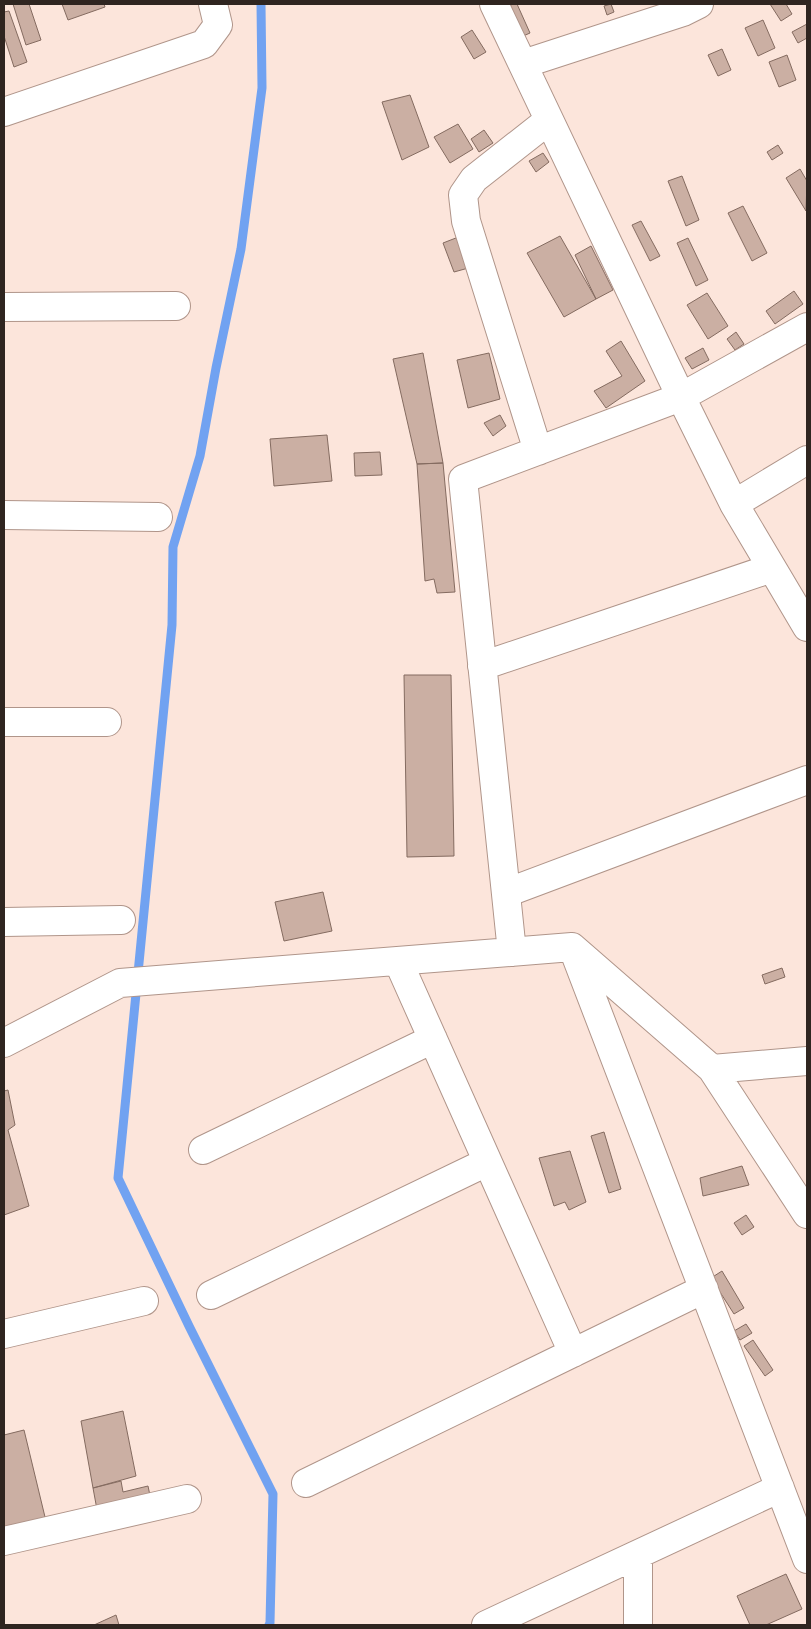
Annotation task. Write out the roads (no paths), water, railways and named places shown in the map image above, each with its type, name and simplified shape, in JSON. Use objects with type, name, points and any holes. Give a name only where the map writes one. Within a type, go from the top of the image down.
[{"type":"street","points":[[4,112],[204,44],[218,26],[213,4]]},
{"type":"street","points":[[494,4],[734,504],[807,627]]},
{"type":"street","points":[[523,64],[683,12],[699,4]]},
{"type":"street","points":[[538,451],[466,221],[463,195],[474,179],[549,120]]},
{"type":"street","points":[[4,307],[176,306]]},
{"type":"street","points":[[512,952],[463,479],[681,397],[807,327]]},
{"type":"street","points":[[734,504],[807,460]]},
{"type":"street","points":[[4,515],[158,517]]},
{"type":"street","points":[[482,666],[772,568]]},
{"type":"street","points":[[4,722],[107,722]]},
{"type":"street","points":[[506,893],[807,780]]},
{"type":"street","points":[[4,922],[121,920]]},
{"type":"street","points":[[572,947],[807,1559]]},
{"type":"street","points":[[4,1043],[120,983],[572,947],[712,1069],[807,1214]]},
{"type":"street","points":[[398,961],[573,1353]]},
{"type":"street","points":[[203,1150],[433,1040]]},
{"type":"street","points":[[712,1069],[807,1061]]},
{"type":"street","points":[[211,1295],[487,1162]]},
{"type":"street","points":[[306,1483],[704,1289]]},
{"type":"street","points":[[4,1334],[144,1301]]},
{"type":"street","points":[[486,1625],[780,1488]]},
{"type":"street","points":[[4,1541],[187,1499]]},
{"type":"street","points":[[638,1554],[638,1625]]},
{"type":"waterway","points":[[261,4],[262,88],[241,249],[200,456],[173,547],[172,625],[118,1178],[273,1494],[269,1625]]}]
